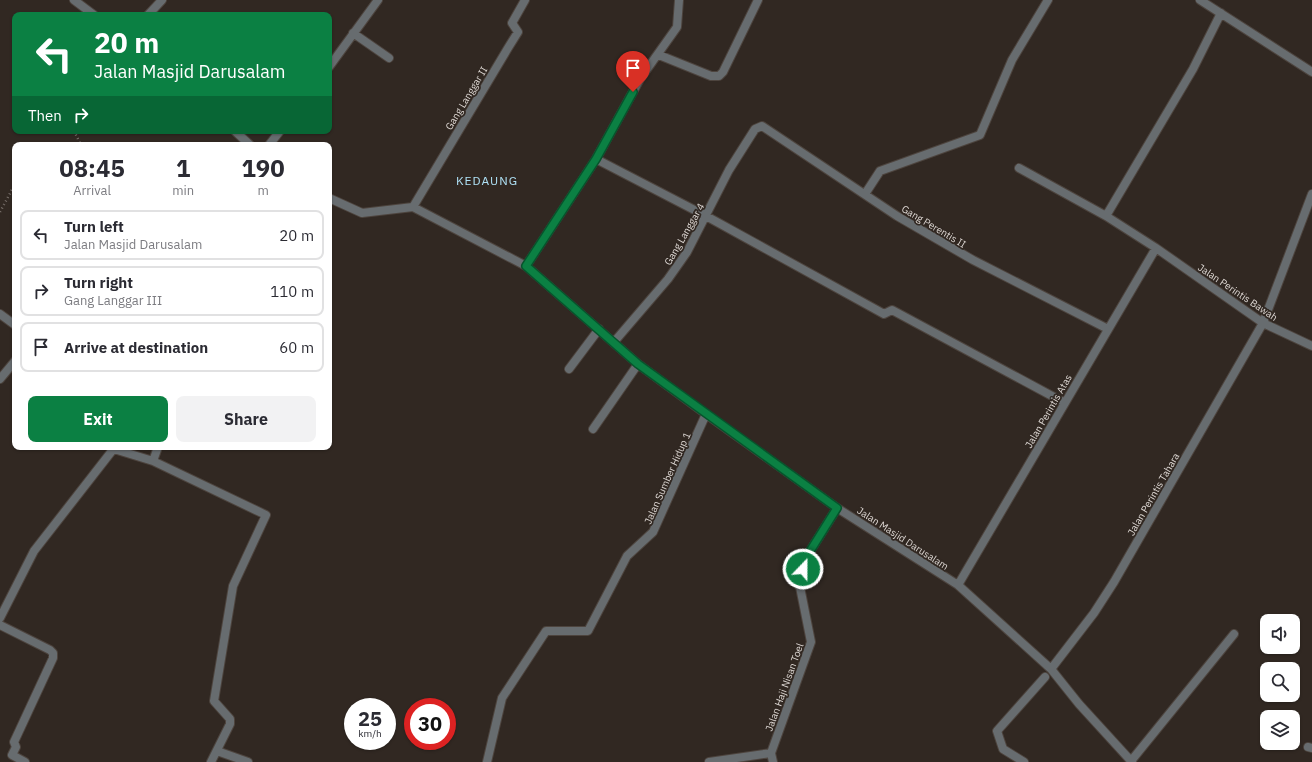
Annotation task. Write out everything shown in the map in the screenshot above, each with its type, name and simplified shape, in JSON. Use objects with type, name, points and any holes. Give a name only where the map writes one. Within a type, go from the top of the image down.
[{"type":"street","points":[[74,0],[90,12]]},
{"type":"street","points":[[151,12],[162,0]]},
{"type":"street","points":[[332,63],[378,0]]},
{"type":"street","name":"Gang Langgar II","points":[[413,207],[516,37],[518,32],[512,24],[525,0]]},
{"type":"street","points":[[526,266],[596,159],[640,78],[659,55],[677,27],[679,0]]},
{"type":"street","points":[[659,55],[711,76],[719,76],[723,72],[758,0]]},
{"type":"street","points":[[865,194],[880,171],[980,135],[1012,60],[1048,0]]},
{"type":"street","points":[[1200,0],[1222,12],[1312,72]]},
{"type":"street","points":[[1106,216],[1193,69],[1222,12]]},
{"type":"street","points":[[354,33],[389,58]]},
{"type":"street","name":"Gang Perentis II","points":[[758,127],[766,129],[865,194],[973,260],[1108,329]]},
{"type":"street","name":"Gang Langgar 4","points":[[614,342],[668,279],[687,252],[729,170],[758,127]]},
{"type":"street","points":[[238,134],[247,142]]},
{"type":"street","points":[[271,142],[278,134]]},
{"type":"street","points":[[596,159],[706,216],[884,314],[892,310],[1065,403]]},
{"type":"street","name":"Jalan Perintis Bawah","points":[[1019,168],[1106,216],[1156,248],[1263,323],[1312,346]]},
{"type":"street","name":"Jalan Perintis Tahara","points":[[1051,669],[1094,613],[1114,582],[1263,323],[1312,194]]},
{"type":"street","points":[[332,199],[362,213],[413,207]]},
{"type":"street","name":"Jalan Masjid Darusalam","points":[[413,207],[526,266],[638,364],[837,508],[958,584],[1051,669],[1079,704],[1132,762]]},
{"type":"street","name":"Jalan Perintis Atas","points":[[958,584],[1156,248]]},
{"type":"street","points":[[0,314],[12,323]]},
{"type":"street","points":[[569,370],[599,329]]},
{"type":"street","points":[[593,429],[638,364]]},
{"type":"street","points":[[0,379],[12,365]]},
{"type":"street","name":"Jalan Sumber Hidup 1","points":[[487,762],[502,698],[546,631],[588,631],[627,556],[653,532],[706,414]]},
{"type":"street","points":[[0,618],[34,551],[112,450]]},
{"type":"street","points":[[120,450],[153,461],[266,515],[233,586],[214,701],[230,719],[230,724],[211,762]]},
{"type":"street","points":[[153,461],[157,450]]},
{"type":"street","name":"Jalan Haji Nisan Toel","points":[[771,753],[811,642],[799,582],[807,556],[837,508]]},
{"type":"street","points":[[0,625],[50,650],[53,653],[53,658],[14,742],[16,747],[12,755],[25,762]]},
{"type":"street","points":[[1132,762],[1234,634]]},
{"type":"street","points":[[1024,762],[1003,749],[997,731],[1045,676]]},
{"type":"street","points":[[217,751],[248,762]]},
{"type":"street","points":[[709,762],[771,753],[773,762]]},
{"type":"path","points":[[0,212],[12,190]]},
{"type":"district","name":"KEDAUNG","points":[[487,181]]},
{"type":"route","points":[[633,92],[596,159],[526,266],[638,364],[837,508],[807,556],[803,569]]}]
